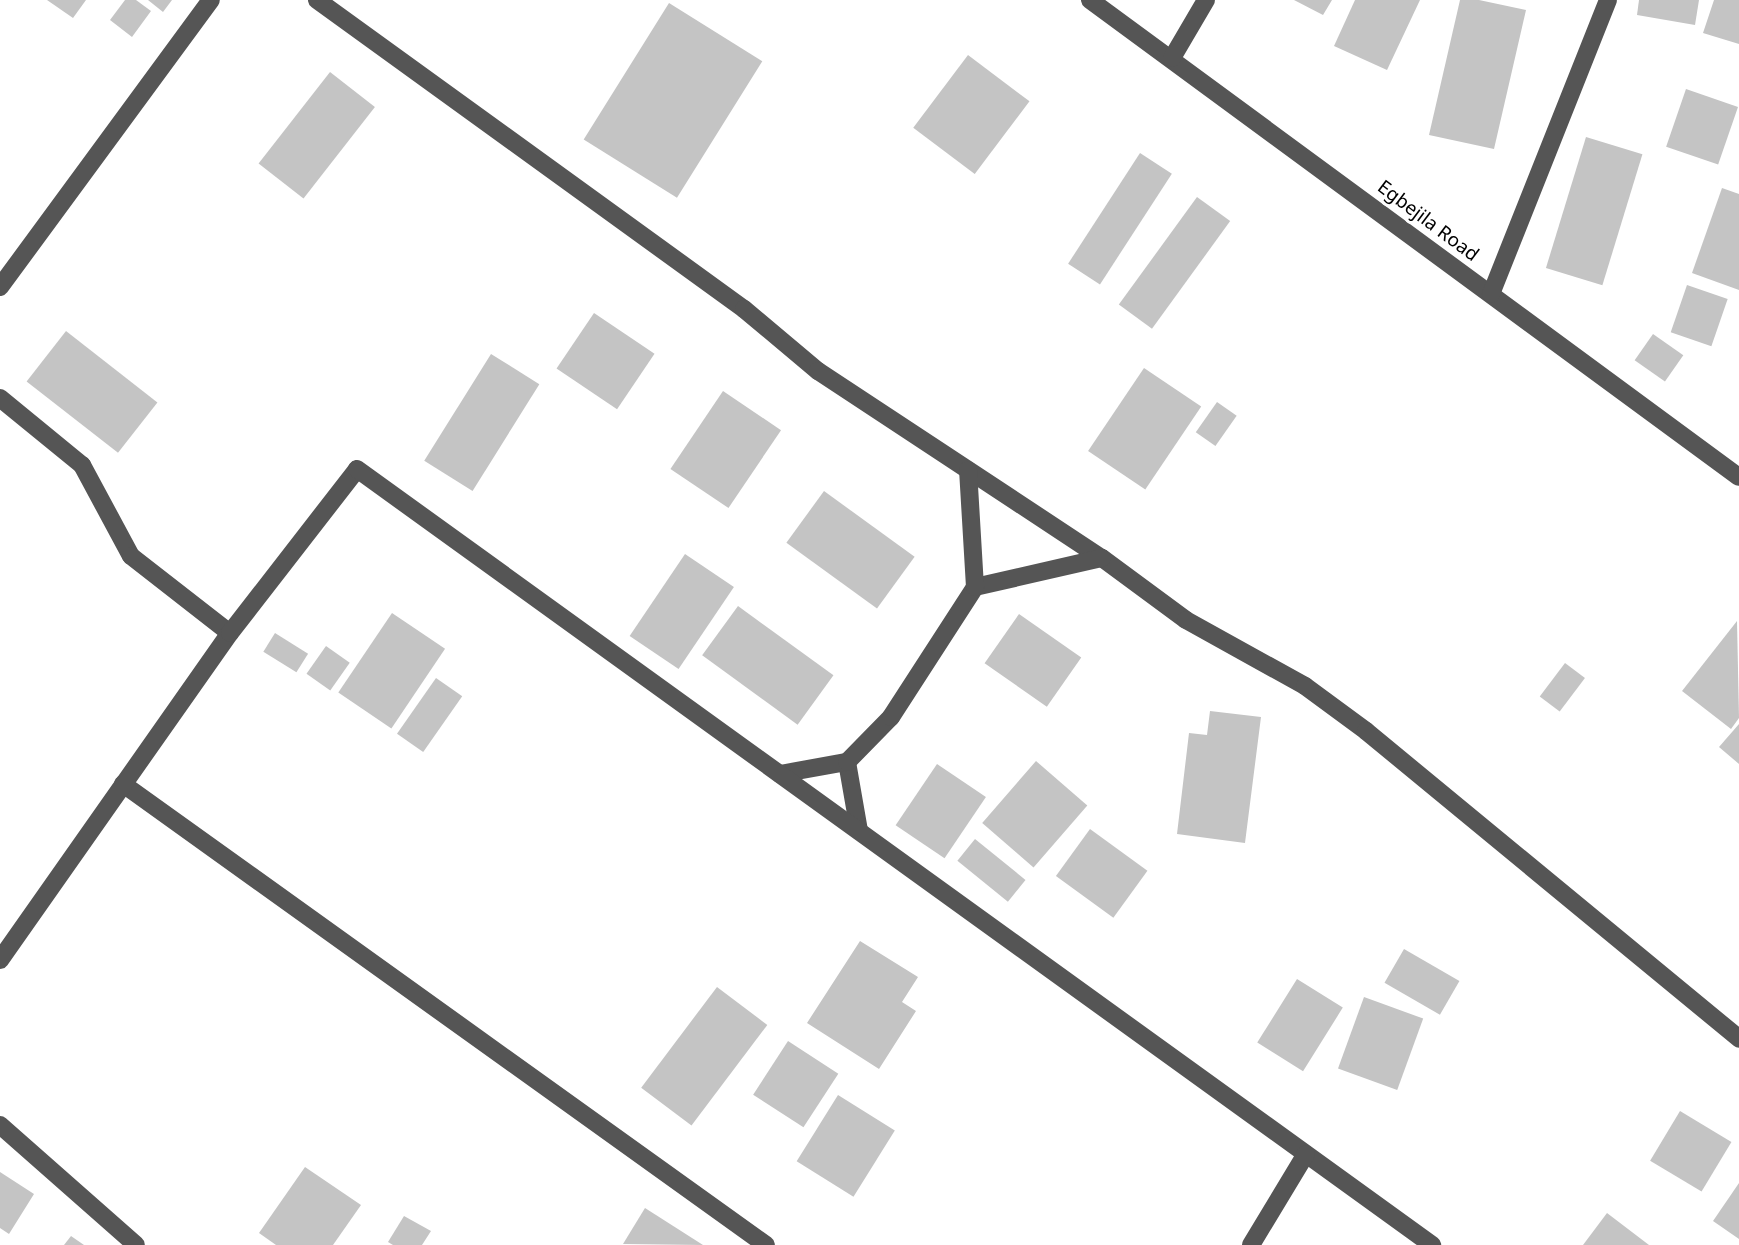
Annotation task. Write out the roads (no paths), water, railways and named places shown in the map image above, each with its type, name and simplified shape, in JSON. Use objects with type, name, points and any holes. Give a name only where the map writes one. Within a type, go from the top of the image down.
[{"type":"street","points":[[0,287],[211,0]]},
{"type":"street","points":[[317,0],[744,309],[818,371],[1102,558],[1186,620],[1305,686],[1366,731],[1739,1039]]},
{"type":"street","name":"Egbejila Road","points":[[1090,0],[1739,477]]},
{"type":"street","points":[[1172,58],[1206,0]]},
{"type":"street","points":[[1491,294],[1608,0]]},
{"type":"street","points":[[0,398],[82,465],[131,555],[230,634]]},
{"type":"street","points":[[0,960],[230,634],[358,469],[1432,1245]]},
{"type":"street","points":[[780,774],[847,762],[891,717],[975,587],[968,470]]},
{"type":"street","points":[[975,587],[1102,558]]},
{"type":"street","points":[[847,762],[859,831]]},
{"type":"street","points":[[124,784],[766,1245]]},
{"type":"street","points":[[0,1125],[136,1245]]},
{"type":"street","points":[[1251,1245],[1306,1154]]}]
